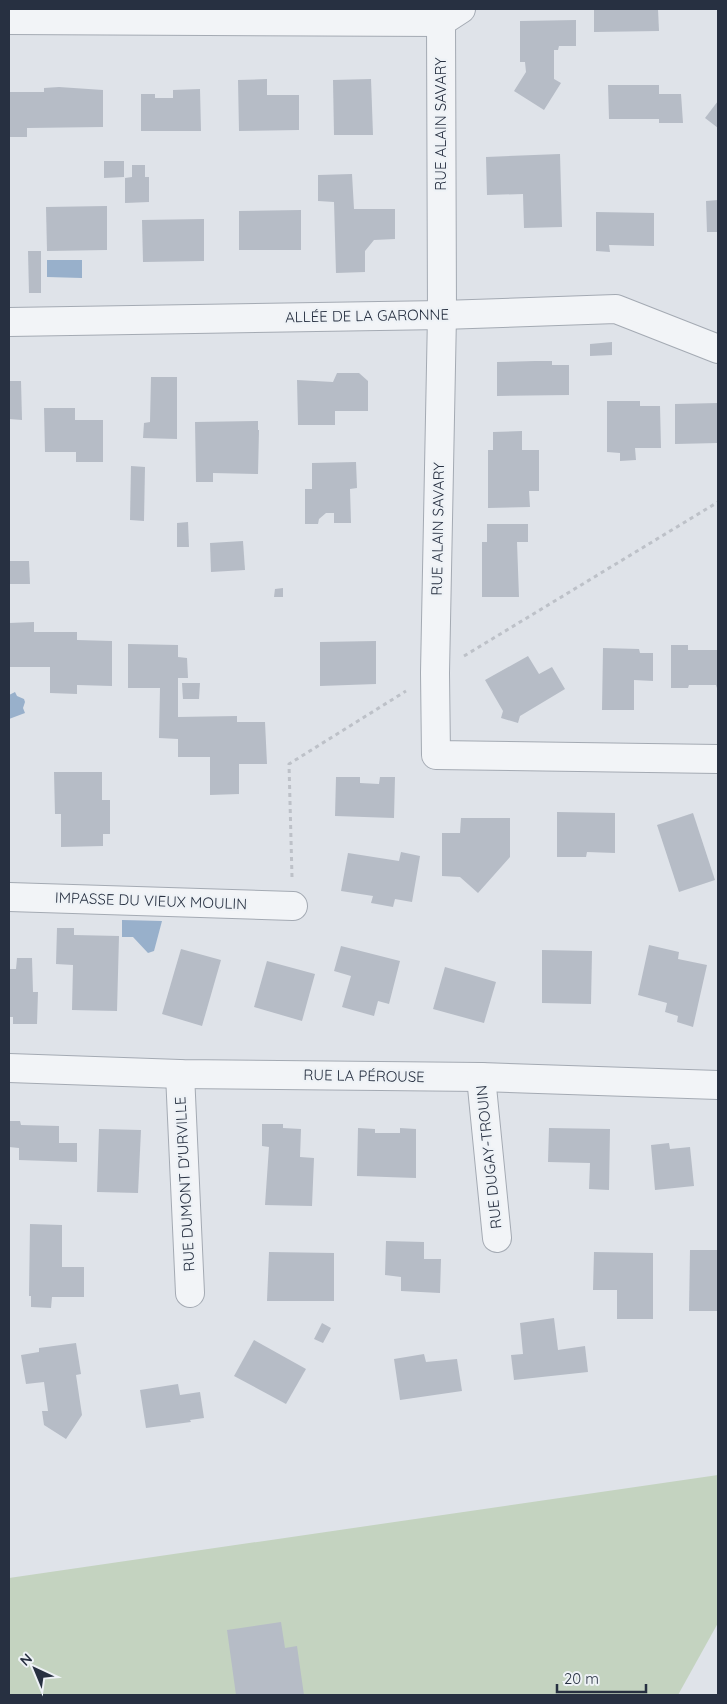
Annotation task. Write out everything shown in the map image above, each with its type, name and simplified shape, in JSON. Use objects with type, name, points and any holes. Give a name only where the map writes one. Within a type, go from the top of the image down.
[{"type":"street","points":[[9,20],[271,15],[451,15]]},
{"type":"street","name":"RUE ALAIN SAVARY","points":[[451,15],[442,315],[435,674],[436,755],[718,759]]},
{"type":"street","name":"ALLÉE DE LA GARONNE","points":[[9,322],[442,315],[616,309],[718,349]]},
{"type":"street","name":"IMPASSE DU VIEUX MOULIN","points":[[9,897],[293,906]]},
{"type":"street","name":"RUE LA PÉROUSE","points":[[9,1068],[180,1074],[481,1077],[718,1085]]},
{"type":"street","name":"RUE DUMONT D'URVILLE","points":[[180,1074],[190,1294]]},
{"type":"street","name":"RUE DUGAY-TROUIN","points":[[481,1077],[498,1238]]},
{"type":"green space","points":[[718,1475],[718,1623],[678,1695],[9,1695],[9,1578]]},
{"type":"water","points":[[47,260],[82,260],[82,278],[47,277]]},
{"type":"water","points":[[15,692],[17,696],[24,699],[23,708],[25,713],[9,719],[9,695]]},
{"type":"water","points":[[122,920],[162,921],[154,951],[148,953],[133,937],[122,937]]},
{"type":"building","points":[[594,9],[658,9],[659,31],[594,32]]},
{"type":"building","points":[[576,20],[576,46],[559,46],[558,50],[554,50],[554,79],[561,83],[544,110],[514,91],[526,72],[525,62],[520,62],[520,21]]},
{"type":"building","points":[[267,79],[267,95],[299,95],[299,130],[239,131],[238,80]]},
{"type":"building","points":[[371,79],[373,135],[334,135],[333,80]]},
{"type":"building","points":[[608,85],[659,85],[659,94],[681,94],[683,123],[659,123],[659,119],[609,119]]},
{"type":"building","points":[[59,87],[103,90],[103,127],[27,128],[27,137],[9,137],[10,92],[44,92],[44,88]]},
{"type":"building","points":[[200,89],[201,131],[141,131],[141,94],[155,94],[155,98],[173,98],[173,90]]},
{"type":"building","points":[[718,101],[718,128],[705,118]]},
{"type":"building","points":[[560,154],[562,227],[524,228],[523,194],[487,195],[486,157]]},
{"type":"building","points":[[104,161],[124,161],[124,177],[104,178]]},
{"type":"building","points":[[132,165],[145,165],[145,177],[149,177],[149,202],[125,203],[125,178],[132,177]]},
{"type":"building","points":[[352,174],[354,209],[395,209],[395,239],[374,240],[365,251],[365,272],[336,273],[334,202],[318,201],[318,175]]},
{"type":"building","points":[[718,200],[718,232],[707,232],[706,201]]},
{"type":"building","points":[[107,206],[107,250],[47,251],[46,207]]},
{"type":"building","points":[[301,210],[301,250],[239,250],[239,211]]},
{"type":"building","points":[[596,212],[654,213],[654,246],[609,245],[610,252],[596,251]]},
{"type":"building","points":[[204,219],[204,261],[143,262],[142,220]]},
{"type":"building","points":[[28,251],[41,251],[41,293],[29,293]]},
{"type":"building","points":[[612,342],[612,355],[590,356],[590,344]]},
{"type":"building","points":[[552,361],[552,365],[569,365],[569,395],[497,396],[497,362]]},
{"type":"building","points":[[337,373],[359,373],[368,381],[368,411],[335,411],[335,425],[298,425],[297,380],[333,382]]},
{"type":"building","points":[[151,377],[177,377],[177,439],[143,438],[144,423],[150,422]]},
{"type":"building","points":[[9,381],[21,381],[22,420],[9,419]]},
{"type":"building","points":[[607,401],[640,401],[640,406],[660,406],[661,448],[635,448],[636,460],[620,461],[620,453],[607,452]]},
{"type":"building","points":[[718,403],[718,443],[675,444],[675,404]]},
{"type":"building","points":[[44,408],[75,408],[75,420],[103,420],[103,462],[76,462],[76,452],[45,452]]},
{"type":"building","points":[[258,421],[258,474],[213,473],[213,482],[196,482],[195,422]]},
{"type":"building","points":[[522,431],[522,450],[539,450],[539,491],[529,491],[530,507],[488,508],[488,450],[493,450],[493,432]]},
{"type":"building","points":[[356,462],[357,488],[350,489],[351,523],[334,523],[334,513],[326,513],[319,519],[318,524],[305,524],[305,489],[312,489],[312,463]]},
{"type":"building","points":[[131,466],[145,467],[144,521],[130,520]]},
{"type":"building","points":[[188,522],[189,547],[177,547],[177,523]]},
{"type":"building","points":[[487,524],[528,524],[528,542],[517,542],[519,597],[482,597],[482,542],[487,542]]},
{"type":"building","points":[[243,541],[245,570],[211,572],[210,543]]},
{"type":"building","points":[[9,561],[29,561],[30,584],[9,584]]},
{"type":"building","points":[[283,588],[283,597],[274,597],[275,589]]},
{"type":"building","points":[[34,622],[34,632],[77,632],[77,640],[112,641],[112,686],[77,685],[77,694],[50,693],[50,667],[9,667],[9,623]]},
{"type":"building","points":[[376,641],[376,684],[320,686],[320,642]]},
{"type":"building","points":[[128,644],[178,645],[178,657],[187,658],[188,678],[178,678],[178,717],[237,716],[237,722],[265,722],[267,764],[239,764],[239,794],[210,795],[210,757],[178,757],[178,739],[159,738],[160,688],[128,688]]},
{"type":"building","points":[[671,645],[688,645],[688,650],[718,650],[718,691],[716,685],[689,685],[688,688],[671,688]]},
{"type":"building","points":[[603,648],[639,649],[640,653],[653,653],[653,681],[634,680],[634,710],[602,710]]},
{"type":"building","points":[[528,656],[539,674],[552,667],[565,689],[520,716],[518,723],[501,718],[503,711],[485,680]]},
{"type":"building","points":[[182,683],[200,683],[199,699],[183,699]]},
{"type":"building","points":[[54,772],[102,772],[102,800],[110,800],[110,834],[103,834],[103,846],[61,847],[61,814],[55,814]]},
{"type":"building","points":[[336,777],[360,777],[360,783],[379,784],[380,777],[395,777],[394,818],[335,816]]},
{"type":"building","points":[[557,812],[615,813],[615,853],[587,852],[586,857],[557,857]]},
{"type":"building","points":[[693,813],[715,880],[679,892],[657,825]]},
{"type":"building","points":[[461,818],[510,818],[510,857],[478,893],[460,877],[442,876],[442,833],[460,833]]},
{"type":"building","points":[[401,852],[420,856],[412,902],[395,899],[393,907],[371,903],[373,896],[341,891],[348,853],[399,861]]},
{"type":"building","points":[[57,928],[74,928],[74,935],[119,936],[117,1011],[72,1010],[73,965],[56,964]]},
{"type":"building","points":[[649,945],[679,952],[678,959],[707,965],[693,1027],[677,1022],[678,1016],[665,1012],[667,1003],[638,995]]},
{"type":"building","points":[[341,946],[400,961],[389,1004],[378,1001],[374,1016],[342,1007],[351,976],[334,971]]},
{"type":"building","points":[[181,949],[221,960],[202,1026],[162,1014]]},
{"type":"building","points":[[542,950],[592,951],[591,1004],[542,1003]]},
{"type":"building","points":[[17,958],[32,958],[33,992],[38,992],[37,1024],[13,1024],[13,1017],[9,1017],[9,969],[16,969]]},
{"type":"building","points":[[267,961],[315,974],[302,1021],[254,1007]]},
{"type":"building","points":[[445,967],[496,982],[484,1023],[433,1009]]},
{"type":"building","points":[[9,1121],[20,1121],[21,1125],[59,1126],[59,1143],[77,1143],[77,1162],[19,1160],[19,1148],[9,1147]]},
{"type":"building","points":[[262,1124],[283,1124],[283,1128],[301,1129],[300,1157],[314,1158],[312,1206],[265,1205],[269,1147],[262,1146]]},
{"type":"building","points":[[358,1128],[375,1129],[375,1133],[400,1133],[400,1128],[416,1129],[416,1178],[357,1176]]},
{"type":"building","points":[[549,1128],[610,1129],[609,1190],[589,1189],[590,1163],[548,1162]]},
{"type":"building","points":[[99,1129],[141,1130],[138,1193],[97,1192]]},
{"type":"building","points":[[669,1143],[670,1149],[690,1147],[694,1186],[655,1190],[651,1145]]},
{"type":"building","points":[[30,1224],[62,1225],[62,1267],[84,1267],[84,1297],[52,1297],[51,1308],[31,1307],[31,1296],[29,1296]]},
{"type":"building","points":[[386,1241],[424,1242],[424,1259],[441,1259],[440,1293],[401,1291],[401,1277],[385,1275]]},
{"type":"building","points":[[690,1250],[718,1250],[718,1311],[689,1311]]},
{"type":"building","points":[[269,1252],[334,1253],[334,1301],[267,1301]]},
{"type":"building","points":[[594,1252],[653,1253],[653,1319],[617,1319],[617,1290],[593,1290]]},
{"type":"building","points":[[554,1318],[558,1350],[585,1346],[588,1372],[514,1380],[511,1355],[523,1354],[520,1323]]},
{"type":"building","points":[[322,1323],[331,1328],[323,1343],[314,1339]]},
{"type":"building","points":[[254,1340],[306,1369],[286,1404],[234,1376]]},
{"type":"building","points":[[76,1343],[81,1374],[76,1375],[82,1415],[66,1439],[44,1425],[42,1411],[48,1411],[44,1382],[26,1384],[21,1355],[39,1352],[39,1348]]},
{"type":"building","points":[[424,1354],[426,1362],[457,1359],[462,1391],[400,1400],[394,1359]]},
{"type":"building","points":[[178,1384],[180,1395],[200,1392],[204,1418],[190,1420],[191,1422],[146,1428],[140,1390]]},
{"type":"building","points":[[281,1622],[285,1648],[297,1646],[304,1695],[236,1695],[227,1630]]}]
